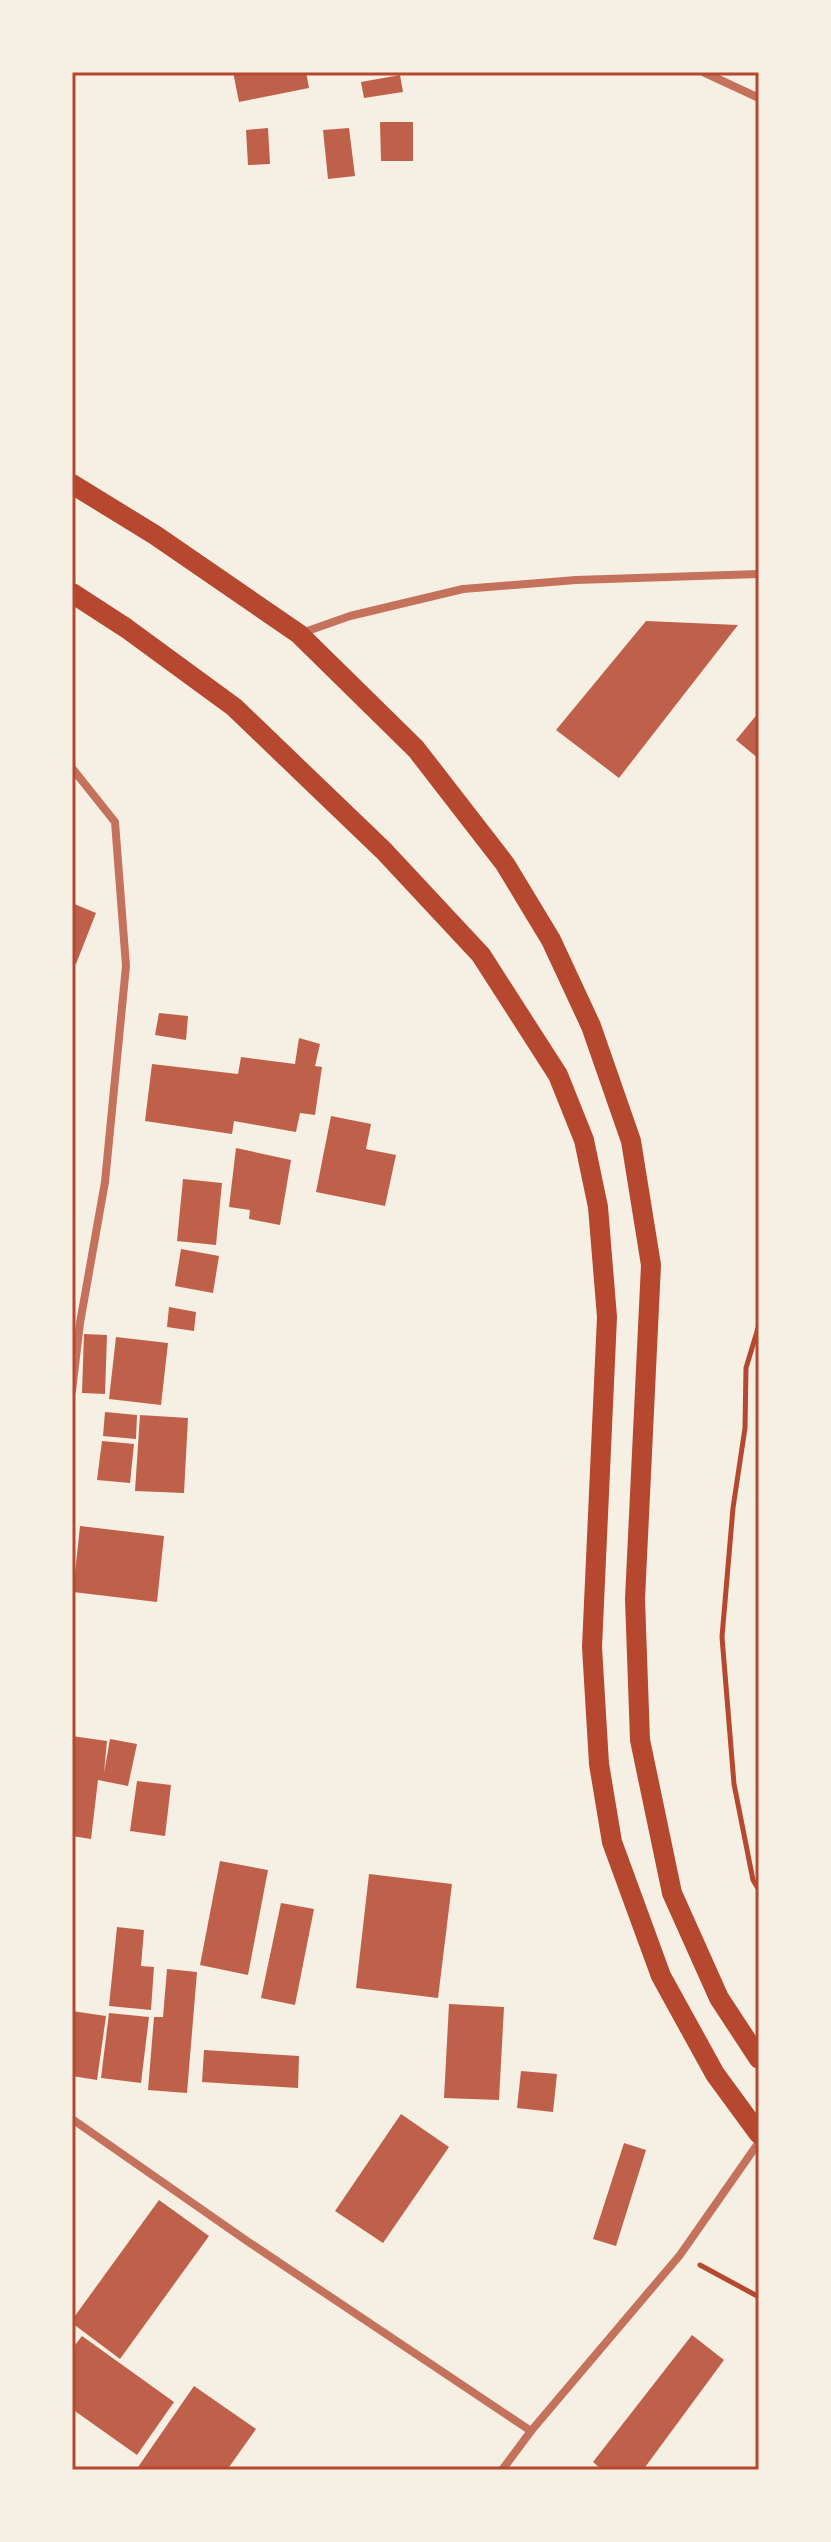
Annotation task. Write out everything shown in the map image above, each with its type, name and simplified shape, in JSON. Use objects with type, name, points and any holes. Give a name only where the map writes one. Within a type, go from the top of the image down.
[{"type":"main road","points":[[72,484],[155,535],[299,634],[416,749],[505,864],[551,940],[591,1026],[631,1141],[651,1265],[635,1599],[640,1740],[672,1893],[719,1998],[759,2059]]},
{"type":"main road","points":[[72,593],[126,628],[234,707],[384,851],[481,955],[558,1075],[584,1140],[598,1207],[607,1317],[592,1647],[599,1764],[612,1842],[661,1976],[715,2074],[759,2134]]},
{"type":"street","points":[[703,72],[759,98]]},
{"type":"street","points":[[299,634],[350,616],[463,589],[576,580],[759,574]]},
{"type":"street","points":[[72,768],[115,822],[126,966],[105,1182],[80,1323],[72,1391]]},
{"type":"street","points":[[72,2119],[247,2241],[531,2431]]},
{"type":"street","points":[[502,2470],[531,2431],[680,2255],[759,2142]]},
{"type":"path","points":[[759,1325],[746,1368],[745,1428],[733,1508],[722,1637],[734,1784],[753,1880],[759,1890]]},
{"type":"path","points":[[680,2255],[759,2297]]},
{"type":"building","points":[[233,72],[306,72],[309,88],[239,102]]},
{"type":"building","points":[[400,75],[403,92],[364,98],[361,82]]},
{"type":"building","points":[[380,122],[413,122],[413,161],[381,161]]},
{"type":"building","points":[[268,128],[270,164],[248,165],[246,130]]},
{"type":"building","points":[[349,128],[355,176],[328,179],[323,130]]},
{"type":"building","points":[[646,621],[738,625],[619,778],[556,730]]},
{"type":"building","points":[[759,712],[759,759],[736,740]]},
{"type":"building","points":[[72,903],[96,913],[76,964],[72,962]]},
{"type":"building","points":[[159,1013],[188,1016],[186,1040],[155,1035]]},
{"type":"building","points":[[299,1038],[320,1044],[315,1066],[322,1067],[315,1115],[300,1113],[296,1132],[234,1121],[232,1134],[145,1121],[152,1064],[238,1074],[241,1057],[295,1064]]},
{"type":"building","points":[[331,1116],[371,1124],[366,1149],[396,1155],[385,1206],[316,1192]]},
{"type":"building","points":[[236,1148],[291,1160],[280,1225],[249,1219],[250,1210],[229,1207]]},
{"type":"building","points":[[183,1179],[222,1183],[216,1245],[177,1241]]},
{"type":"building","points":[[181,1249],[219,1256],[213,1293],[175,1286]]},
{"type":"building","points":[[169,1307],[196,1312],[194,1331],[167,1327]]},
{"type":"building","points":[[84,1334],[107,1335],[105,1394],[82,1393]]},
{"type":"building","points":[[116,1337],[168,1343],[161,1405],[109,1399]]},
{"type":"building","points":[[105,1412],[137,1415],[136,1439],[103,1436]]},
{"type":"building","points":[[140,1415],[188,1418],[184,1493],[135,1491]]},
{"type":"building","points":[[102,1441],[134,1444],[130,1483],[97,1480]]},
{"type":"building","points":[[80,1526],[164,1536],[157,1602],[73,1592]]},
{"type":"building","points":[[72,1736],[107,1741],[104,1773],[110,1739],[137,1744],[128,1786],[98,1780],[91,1839],[72,1836]]},
{"type":"building","points":[[137,1781],[171,1785],[165,1836],[130,1831]]},
{"type":"building","points":[[220,1861],[268,1870],[248,1975],[200,1965]]},
{"type":"building","points":[[369,1874],[452,1884],[438,1998],[356,1988]]},
{"type":"building","points":[[281,1903],[314,1909],[295,2005],[261,1998]]},
{"type":"building","points":[[117,1927],[144,1930],[141,1966],[154,1967],[151,2010],[109,2006]]},
{"type":"building","points":[[167,1969],[197,1972],[187,2093],[148,2090],[154,2017],[163,2017]]},
{"type":"building","points":[[449,2004],[504,2007],[499,2100],[444,2098]]},
{"type":"building","points":[[72,2011],[106,2016],[97,2080],[72,2076]]},
{"type":"building","points":[[109,2013],[149,2017],[141,2083],[101,2078]]},
{"type":"building","points":[[204,2050],[299,2056],[298,2088],[202,2082]]},
{"type":"building","points":[[521,2071],[557,2074],[553,2112],[517,2108]]},
{"type":"building","points":[[401,2114],[449,2147],[383,2243],[335,2211]]},
{"type":"building","points":[[624,2143],[646,2150],[616,2246],[593,2239]]},
{"type":"building","points":[[159,2200],[209,2236],[120,2359],[72,2320]]},
{"type":"building","points":[[692,2335],[724,2360],[643,2470],[602,2470],[593,2462]]},
{"type":"building","points":[[82,2336],[174,2402],[137,2455],[72,2409],[72,2349]]},
{"type":"building","points":[[194,2386],[256,2429],[227,2470],[136,2470]]}]
